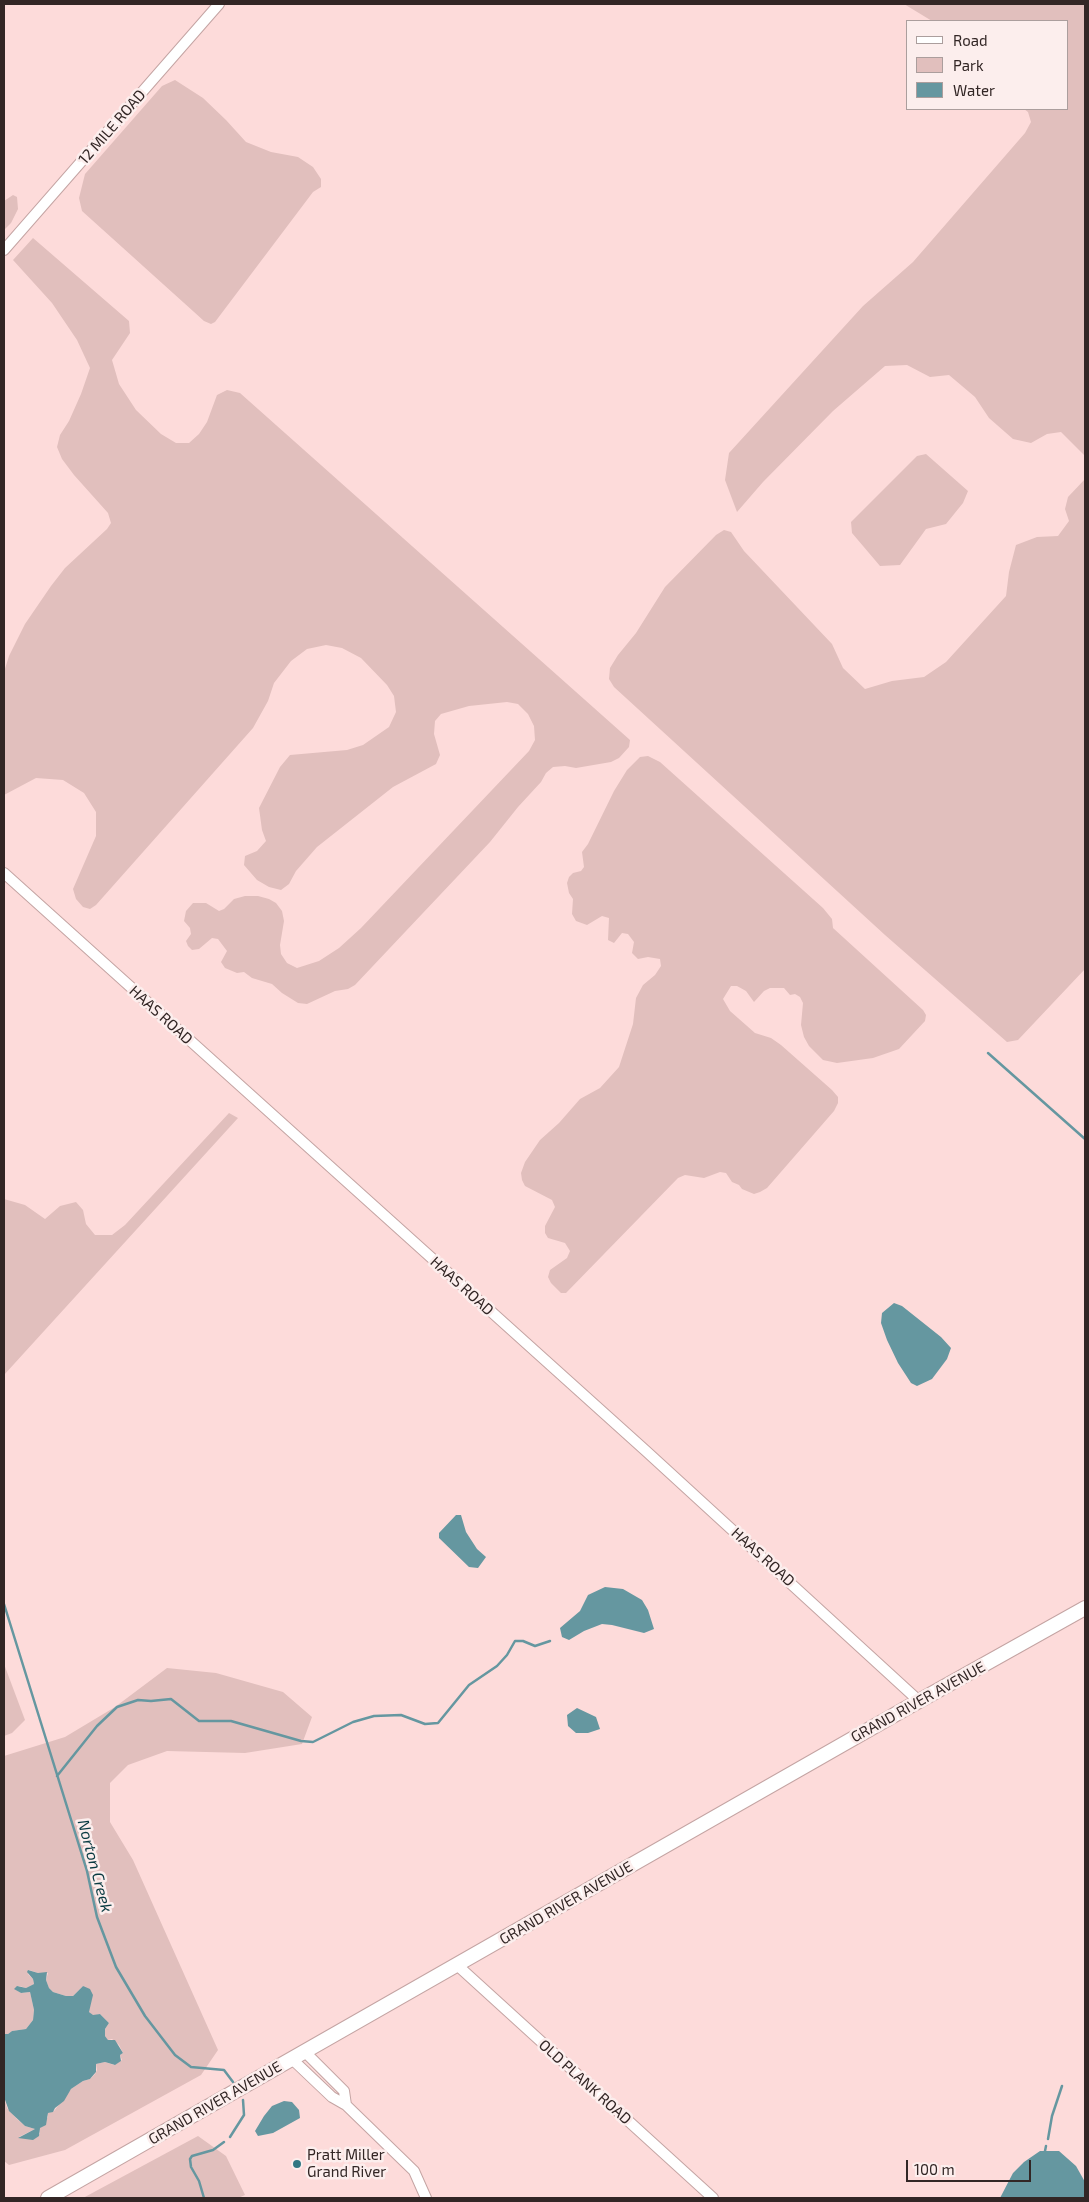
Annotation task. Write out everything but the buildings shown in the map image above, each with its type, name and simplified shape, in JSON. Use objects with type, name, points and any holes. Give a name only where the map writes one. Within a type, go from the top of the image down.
[{"type":"main road","name":"GRAND RIVER AVENUE","points":[[48,2198],[1085,1608]]},
{"type":"street","name":"12 MILE ROAD","points":[[4,250],[219,4]]},
{"type":"street","name":"HAAS ROAD","points":[[4,873],[652,1457],[919,1701]]},
{"type":"street","name":"OLD PLANK ROAD","points":[[457,1965],[713,2198]]},
{"type":"street","points":[[305,2052],[344,2091],[346,2105]]},
{"type":"street","points":[[292,2059],[332,2097],[346,2105],[414,2171],[426,2198]]},
{"type":"green space","points":[[904,4],[1085,4],[1085,456],[1061,432],[1047,434],[1031,443],[1013,439],[989,418],[975,397],[949,375],[930,377],[907,365],[885,366],[833,411],[763,482],[737,512],[725,480],[729,453],[863,306],[913,262],[1025,133],[1031,122],[1028,112],[1025,110],[1069,110],[1069,20],[930,20]]},
{"type":"green space","points":[[175,80],[203,98],[246,142],[271,152],[298,157],[313,167],[321,179],[321,187],[313,192],[215,322],[211,324],[204,321],[82,211],[79,198],[85,174],[162,86]]},
{"type":"green space","points":[[13,195],[17,197],[18,209],[11,223],[4,230],[4,201]]},
{"type":"green space","points":[[33,238],[129,321],[130,333],[112,360],[119,384],[136,410],[161,434],[176,443],[189,443],[199,434],[207,422],[217,395],[227,390],[240,393],[630,740],[629,747],[619,758],[611,762],[576,768],[565,766],[553,767],[546,773],[541,782],[490,842],[355,985],[348,989],[335,991],[307,1004],[298,1003],[272,984],[252,978],[244,972],[237,973],[225,968],[221,962],[227,951],[218,939],[212,938],[199,949],[192,950],[188,946],[186,941],[191,934],[190,928],[184,921],[186,911],[193,903],[206,903],[219,911],[224,909],[234,899],[245,896],[258,896],[269,899],[276,903],[282,911],[284,921],[280,945],[281,954],[287,963],[297,968],[319,961],[339,948],[361,928],[529,751],[535,740],[534,726],[528,714],[518,704],[507,702],[469,706],[441,714],[435,721],[434,734],[440,755],[436,764],[393,787],[317,847],[296,871],[289,884],[281,890],[269,887],[257,880],[244,865],[245,856],[257,851],[266,841],[262,830],[259,808],[280,767],[290,755],[347,750],[363,745],[389,727],[396,712],[394,696],[387,685],[361,658],[342,648],[326,645],[307,649],[291,661],[274,683],[268,701],[253,728],[96,905],[90,909],[83,907],[76,899],[73,889],[96,836],[96,812],[84,793],[63,780],[36,778],[4,795],[4,672],[9,656],[25,624],[51,586],[65,568],[111,523],[108,513],[74,475],[62,459],[57,447],[60,435],[69,421],[90,368],[77,340],[52,303],[13,260]]},
{"type":"green space","points":[[926,454],[968,491],[963,503],[946,524],[926,529],[900,565],[880,566],[852,533],[851,522],[917,456]]},
{"type":"green space","points":[[1085,479],[1085,969],[1018,1040],[1007,1042],[885,935],[614,687],[609,679],[610,668],[636,633],[665,587],[716,535],[724,530],[731,532],[744,551],[832,644],[843,668],[865,689],[892,681],[924,677],[946,662],[1006,596],[1009,572],[1016,545],[1037,537],[1058,536],[1069,521],[1065,509],[1068,497]]},
{"type":"green space","points":[[648,756],[660,762],[823,908],[832,919],[833,928],[923,1010],[926,1015],[925,1021],[899,1049],[873,1058],[837,1063],[823,1060],[809,1046],[801,1025],[803,1003],[800,997],[795,994],[790,995],[784,988],[770,988],[764,991],[754,1002],[746,991],[737,986],[731,986],[723,999],[730,1011],[755,1033],[771,1038],[781,1045],[832,1090],[838,1097],[838,1103],[834,1111],[767,1188],[760,1192],[754,1194],[742,1189],[739,1185],[732,1182],[726,1173],[720,1172],[704,1178],[685,1175],[678,1178],[566,1293],[561,1293],[548,1277],[550,1270],[567,1258],[570,1251],[565,1243],[548,1238],[545,1233],[545,1226],[555,1207],[552,1200],[525,1186],[521,1173],[525,1162],[540,1140],[559,1123],[580,1099],[600,1088],[619,1067],[633,1024],[636,998],[643,985],[655,975],[661,966],[660,959],[648,957],[638,959],[632,953],[634,942],[628,934],[622,933],[614,943],[608,940],[609,918],[602,916],[587,925],[576,921],[572,914],[573,899],[569,893],[567,883],[573,873],[581,871],[584,867],[582,852],[627,770],[640,757]]},
{"type":"green space","points":[[229,1113],[238,1118],[4,1375],[4,1199],[25,1205],[45,1219],[60,1206],[76,1202],[83,1210],[86,1224],[95,1235],[112,1235],[125,1225]]},
{"type":"green space","points":[[4,1664],[25,1720],[12,1733],[4,1736]]},
{"type":"green space","points":[[167,1668],[216,1673],[283,1692],[312,1717],[302,1744],[245,1753],[167,1751],[128,1765],[110,1783],[110,1822],[133,1860],[218,2050],[201,2075],[65,2150],[9,2165],[4,2161],[4,2097],[7,2108],[17,2119],[25,2126],[35,2129],[19,2137],[30,2138],[40,2134],[39,2129],[48,2117],[48,2113],[54,2111],[71,2089],[90,2079],[95,2074],[97,2070],[96,2064],[105,2062],[114,2065],[122,2060],[120,2055],[123,2053],[119,2045],[112,2039],[108,2040],[105,2036],[105,2029],[109,2023],[100,2014],[93,2016],[89,2012],[89,2003],[92,1999],[83,1986],[73,1996],[53,1992],[46,1980],[48,1973],[38,1973],[29,1970],[28,1974],[33,1979],[34,1984],[26,1988],[19,1986],[15,1989],[21,1993],[30,1992],[34,2010],[33,2020],[26,2029],[4,2034],[4,1756],[65,1737],[115,1707]]},
{"type":"green space","points":[[198,2136],[226,2156],[245,2195],[238,2198],[83,2198]]},
{"type":"water","points":[[894,1303],[902,1306],[941,1337],[951,1348],[947,1359],[932,1379],[917,1386],[911,1383],[898,1363],[881,1323],[882,1313]]},
{"type":"water","points":[[456,1515],[461,1515],[466,1532],[477,1549],[486,1557],[478,1568],[469,1567],[439,1538],[439,1533]]},
{"type":"water","points":[[605,1587],[623,1589],[642,1600],[648,1610],[654,1629],[644,1633],[602,1624],[584,1631],[569,1640],[562,1637],[560,1628],[580,1611],[588,1595]]},
{"type":"water","points":[[577,1708],[596,1717],[600,1729],[588,1733],[576,1733],[568,1726],[567,1715]]},
{"type":"water","points":[[28,1970],[38,1973],[47,1972],[46,1980],[49,1988],[53,1992],[66,1996],[73,1996],[83,1986],[90,1989],[93,1995],[89,2012],[93,2015],[100,2014],[109,2023],[105,2029],[105,2036],[108,2040],[115,2040],[123,2053],[120,2055],[121,2061],[115,2065],[105,2062],[96,2064],[96,2072],[90,2079],[71,2089],[64,2101],[53,2112],[48,2113],[46,2125],[40,2128],[39,2136],[33,2140],[18,2138],[35,2129],[25,2126],[9,2111],[4,2097],[4,2034],[26,2029],[33,2020],[34,2010],[30,1992],[21,1993],[14,1989],[17,1986],[26,1988],[34,1984],[33,1979],[27,1972]]},
{"type":"water","points":[[284,2101],[292,2102],[299,2110],[300,2118],[273,2133],[258,2136],[255,2131],[264,2116],[272,2106]]},
{"type":"water","points":[[1040,2151],[1059,2151],[1076,2166],[1085,2182],[1085,2198],[1000,2198],[1013,2173],[1024,2162]]},
{"type":"waterway","points":[[988,1053],[1085,1139]]},
{"type":"waterway","name":"Norton Creek","points":[[4,1604],[87,1871],[97,1917],[116,1967],[145,2016],[175,2055],[191,2067],[224,2070],[233,2082]]},
{"type":"waterway","points":[[57,1776],[97,1726],[117,1707],[138,1700],[171,1699],[199,1721],[231,1721],[301,1741],[313,1742],[353,1722],[374,1716],[401,1715],[425,1724],[438,1723],[469,1685],[497,1666],[507,1655],[515,1641],[523,1641],[535,1646],[550,1641]]},
{"type":"waterway","points":[[1048,2139],[1052,2116],[1062,2086]]},
{"type":"waterway","name":"Norton Creek","points":[[230,2137],[244,2115],[243,2100]]},
{"type":"waterway","name":"Norton Creek","points":[[204,2198],[199,2181],[191,2167],[190,2159],[192,2156],[213,2150],[224,2142]]},
{"type":"waterway","points":[[1045,2151],[1046,2146]]},
{"type":"place","name":"Pratt Miller Grand River","points":[[297,2164]]}]
